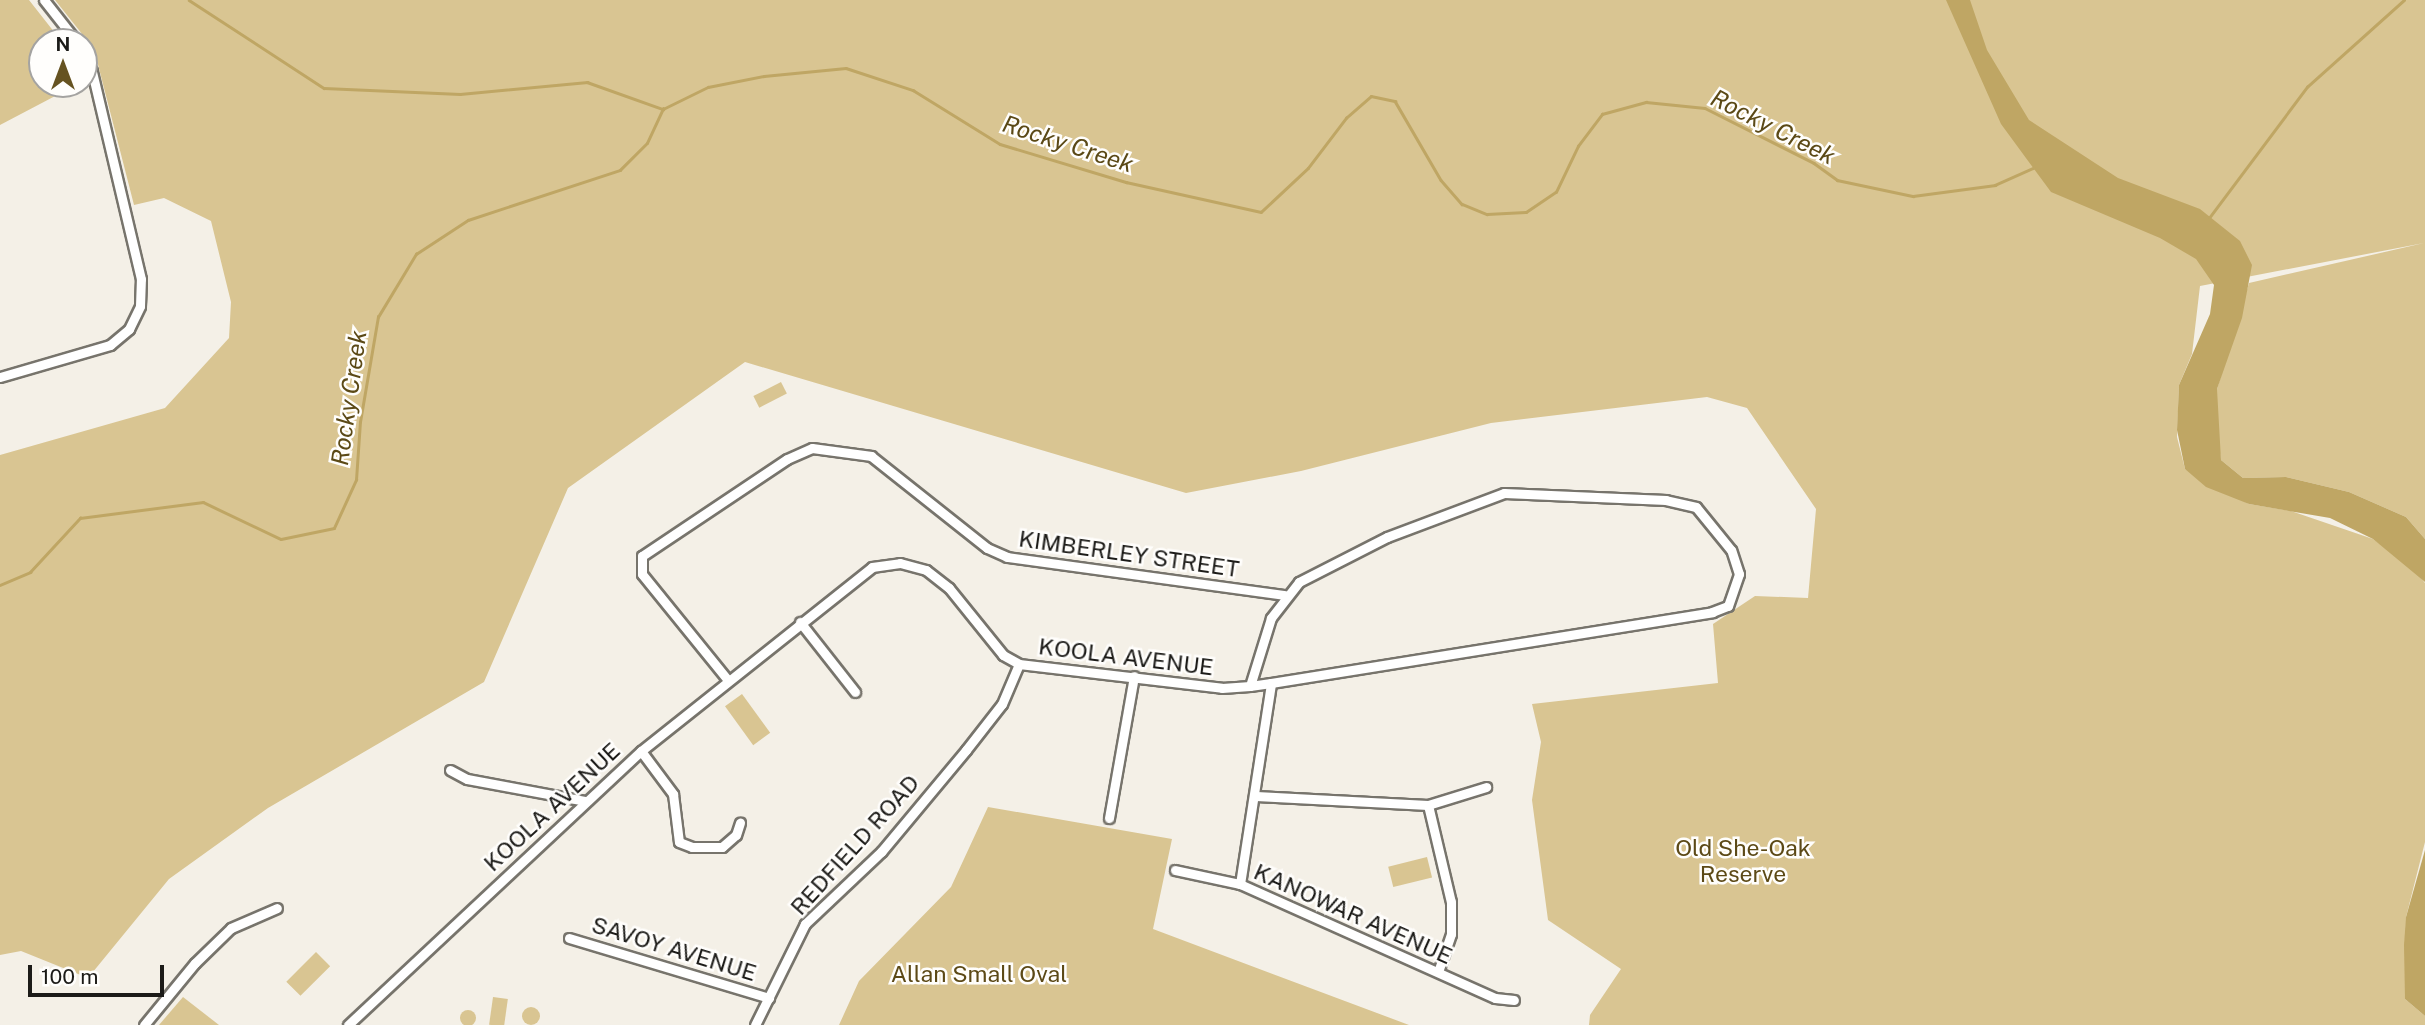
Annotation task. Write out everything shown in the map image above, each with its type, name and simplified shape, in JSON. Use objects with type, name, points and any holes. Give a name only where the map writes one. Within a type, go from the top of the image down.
[{"type":"street","points":[[44,0],[66,28]]},
{"type":"street","points":[[0,377],[110,345],[128,329],[140,306],[141,279],[98,96]]},
{"type":"street","name":"KIMBERLEY STREET","points":[[727,679],[642,574],[639,564],[648,550],[787,459],[812,448],[871,456],[987,548],[1007,557],[1284,595]]},
{"type":"street","name":"KOOLA AVENUE","points":[[348,1025],[641,751],[727,679],[872,567],[900,563],[938,579],[993,645],[1019,664],[1222,688],[1250,686],[1591,633],[1728,606],[1738,574],[1731,550],[1696,507],[1666,500],[1504,493],[1387,537],[1313,574],[1284,595]]},
{"type":"street","points":[[1250,686],[1261,641],[1284,595]]},
{"type":"street","points":[[800,622],[855,692]]},
{"type":"street","name":"REDFIELD ROAD","points":[[755,1025],[805,924],[881,852],[966,750],[1002,704],[1019,664]]},
{"type":"street","points":[[1109,818],[1134,676]]},
{"type":"street","points":[[1240,884],[1256,796],[1271,682]]},
{"type":"street","points":[[641,751],[673,794],[679,842],[692,847],[722,847],[736,835],[740,823]]},
{"type":"street","points":[[450,770],[467,779],[586,801]]},
{"type":"street","points":[[1256,796],[1428,805],[1486,787]]},
{"type":"street","points":[[1428,805],[1451,902],[1451,934],[1438,972]]},
{"type":"street","name":"KANOWAR AVENUE","points":[[1174,870],[1240,884],[1495,998],[1514,1000]]},
{"type":"street","points":[[144,1025],[195,963],[232,928],[276,908]]},
{"type":"street","name":"SAVOY AVENUE","points":[[569,937],[769,998]]},
{"type":"green space","points":[[0,0],[29,0],[51,28],[28,28],[28,98],[51,98],[0,125]]},
{"type":"green space","name":"Old She-Oak Reserve","points":[[55,0],[2425,0],[2425,539],[2406,517],[2349,492],[2286,477],[2243,478],[2221,460],[2216,425],[2217,389],[2249,283],[2424,243],[2200,286],[2192,354],[2179,385],[2177,437],[2185,469],[2249,504],[2291,511],[2373,539],[2414,569],[2425,583],[2425,842],[2406,917],[2405,999],[2425,1016],[2425,1025],[1589,1025],[1590,1015],[1621,969],[1548,920],[1532,800],[1541,742],[1532,704],[1718,683],[1713,624],[1755,596],[1808,598],[1816,509],[1747,408],[1707,397],[1491,423],[1301,471],[1186,493],[745,362],[568,488],[484,682],[268,808],[169,879],[88,978],[21,951],[0,955],[0,455],[165,408],[229,338],[231,302],[211,221],[164,198],[134,205],[98,65],[98,28],[77,28]]},
{"type":"green space","points":[[781,382],[787,394],[759,408],[753,396]]},
{"type":"green space","points":[[742,694],[770,733],[753,745],[725,706]]},
{"type":"green space","name":"Allan Small Oval","points":[[988,807],[1172,839],[1153,929],[1409,1025],[839,1025],[859,981],[951,887]]},
{"type":"green space","points":[[1427,857],[1432,877],[1393,887],[1388,867]]},
{"type":"green space","points":[[316,952],[330,966],[300,996],[286,982]]},
{"type":"green space","points":[[183,997],[219,1025],[159,1025]]},
{"type":"green space","points":[[493,997],[508,999],[504,1025],[489,1025]]},
{"type":"green space","points":[[527,1007],[535,1007],[540,1016],[538,1023],[527,1025],[522,1020],[522,1012]]},
{"type":"green space","points":[[465,1010],[471,1010],[476,1018],[474,1024],[465,1026],[460,1021],[460,1015]]},
{"type":"shaded area","points":[[1946,0],[1970,0],[1987,50],[2029,120],[2118,178],[2200,209],[2240,241],[2252,265],[2242,318],[2217,389],[2221,460],[2243,478],[2286,477],[2349,492],[2406,517],[2425,539],[2425,582],[2373,539],[2330,518],[2249,504],[2206,487],[2185,469],[2177,430],[2179,385],[2210,314],[2214,285],[2196,259],[2160,238],[2051,192],[2001,124]]},
{"type":"shaded area","points":[[2425,850],[2425,1016],[2405,999],[2404,945],[2406,917]]},
{"type":"waterway","points":[[189,0],[324,88],[460,94],[587,82],[663,109]]},
{"type":"waterway","points":[[2209,218],[2307,87],[2404,0]]},
{"type":"waterway","name":"Rocky Creek","points":[[0,585],[30,572],[80,518],[203,502],[281,539],[334,528],[356,480],[360,422],[378,317],[416,254],[468,220],[620,170],[647,143],[663,109],[708,87],[764,76],[846,68],[913,90],[1000,144],[1126,182],[1261,212],[1308,168],[1346,118],[1371,96],[1395,101],[1441,180],[1462,204],[1487,214],[1526,212],[1556,192],[1578,146],[1602,114],[1646,102],[1705,108],[1814,163],[1837,180],[1913,196],[1995,185],[2033,168]]}]
